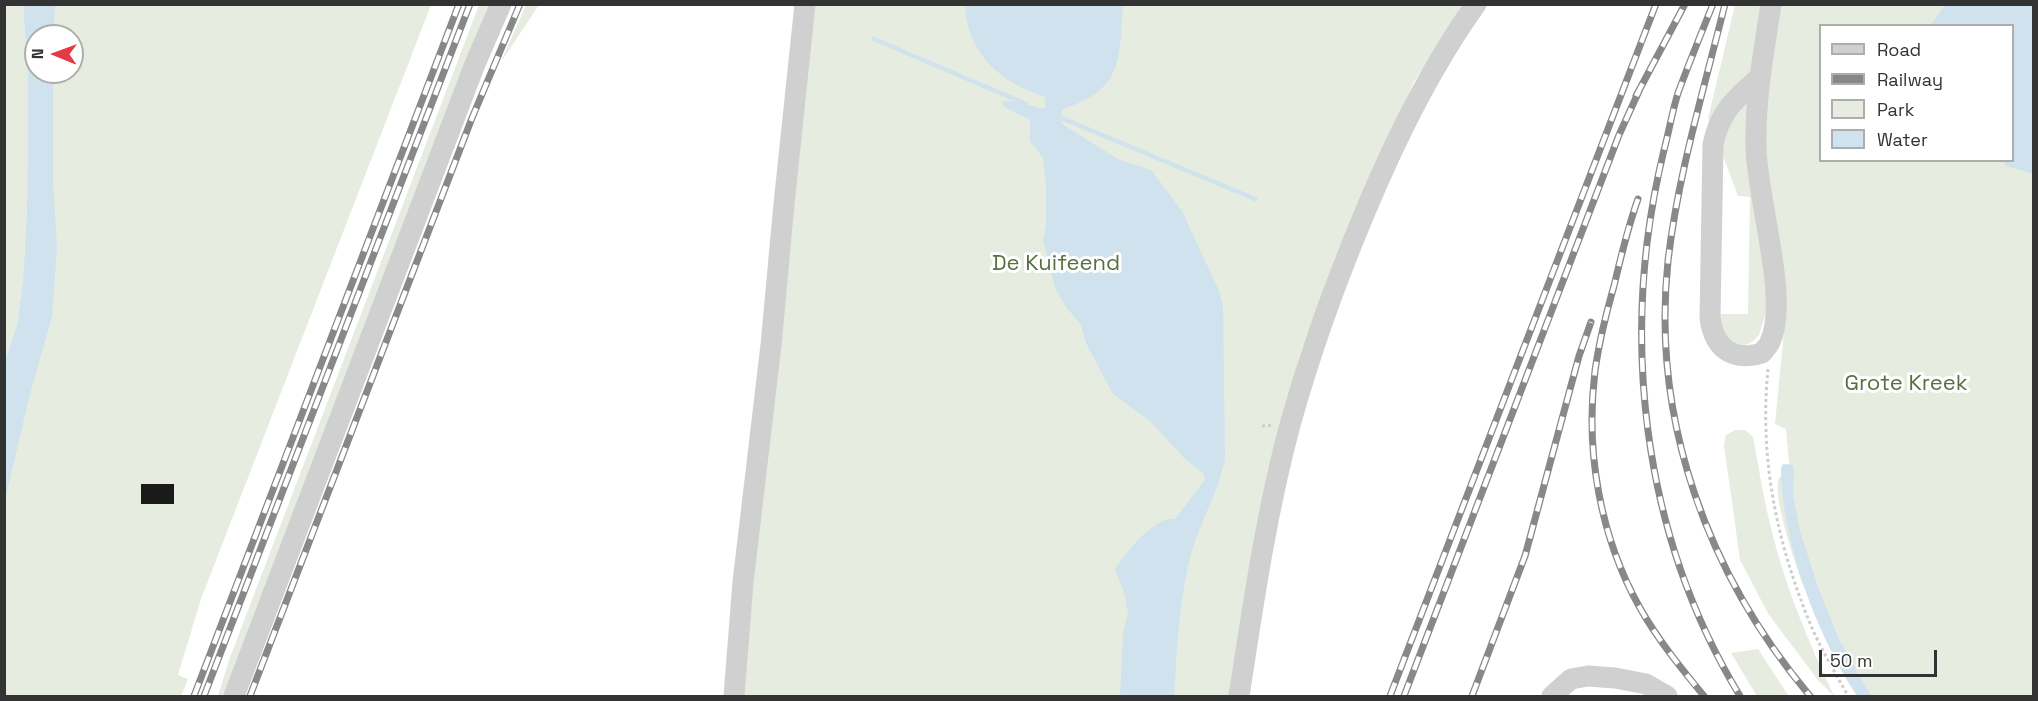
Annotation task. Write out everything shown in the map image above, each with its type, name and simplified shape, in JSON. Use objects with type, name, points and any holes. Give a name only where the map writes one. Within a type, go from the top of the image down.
[{"type":"street","points":[[234,696],[470,75],[501,4]]},
{"type":"street","points":[[734,696],[743,582],[771,345],[805,4]]},
{"type":"street","points":[[1239,696],[1264,540],[1290,426],[1307,368],[1347,255],[1377,181],[1437,63],[1476,4]]},
{"type":"street","points":[[1760,77],[1722,115],[1713,145],[1710,318],[1712,332],[1718,343],[1729,353],[1742,356],[1762,353],[1770,341],[1775,315],[1776,298],[1756,158],[1756,121],[1760,77],[1771,4]]},
{"type":"street","points":[[1552,696],[1571,679],[1588,676],[1646,684],[1667,696]]},
{"type":"path","points":[[1770,341],[1764,423],[1770,482],[1778,523],[1813,629],[1848,696]]},
{"type":"green space","points":[[5,5],[23,5],[24,84],[28,84],[27,209],[23,280],[17,325],[5,361]]},
{"type":"green space","points":[[55,5],[431,5],[201,599],[178,675],[188,679],[181,696],[5,696],[5,429],[19,403],[44,84],[84,84],[84,24],[54,24]]},
{"type":"green space","points":[[479,5],[497,5],[227,696],[218,696],[229,660]]},
{"type":"green space","points":[[526,5],[539,5],[501,62]]},
{"type":"green space","name":"De Kuifeend","points":[[813,5],[1463,5],[1414,82],[1381,152],[1334,260],[1300,354],[1276,443],[1229,696],[739,696]]},
{"type":"green space","points":[[1735,5],[1766,5],[1757,59],[1750,73],[1715,121],[1708,119]]},
{"type":"green space","name":"Grote Kreek","points":[[1776,5],[2033,5],[2033,696],[1868,696],[1839,639],[1816,581],[1803,585],[1781,513],[1778,498],[1779,477],[1790,474],[1786,429],[1775,424],[1785,321],[1761,138]]},
{"type":"green space","points":[[1751,96],[1770,300],[1759,335],[1752,342],[1737,346],[1729,344],[1716,314],[1748,314],[1750,197],[1738,196],[1722,153],[1729,119]]},
{"type":"green space","points":[[1735,430],[1745,430],[1753,437],[1769,520],[1784,574],[1807,636],[1834,696],[1818,680],[1769,615],[1740,560],[1724,445],[1726,435]]},
{"type":"green space","points":[[1758,649],[1789,696],[1757,696],[1731,653]]},
{"type":"water","points":[[23,5],[55,5],[54,24],[24,24]]},
{"type":"water","points":[[965,5],[1123,5],[1117,62],[1108,82],[1082,102],[1062,110],[1062,124],[1118,159],[1151,170],[1182,211],[1219,291],[1223,306],[1225,460],[1192,551],[1184,587],[1174,696],[1120,696],[1123,633],[1128,614],[1125,595],[1115,570],[1141,537],[1158,523],[1175,519],[1205,480],[1204,474],[1184,458],[1150,421],[1113,394],[1086,343],[1081,325],[1066,307],[1055,288],[1043,240],[1046,226],[1046,185],[1043,158],[1030,141],[1030,120],[1004,107],[1002,102],[1013,101],[1045,109],[1045,97],[1014,83],[989,64],[972,38]]},
{"type":"water","points":[[1945,5],[2034,6],[2033,174],[2007,166],[2003,162],[2014,162],[2014,24],[1932,24]]},
{"type":"water","points":[[28,84],[53,84],[53,179],[57,248],[52,316],[29,398],[5,500],[5,361],[17,325],[23,280],[27,209]]},
{"type":"water","points":[[1784,464],[1793,465],[1794,468],[1793,495],[1800,531],[1816,581],[1839,639],[1871,696],[1857,696],[1842,672],[1804,587],[1788,527],[1783,497],[1781,469]]},
{"type":"building","points":[[141,484],[174,484],[174,504],[141,504]]},
{"type":"waterway","points":[[874,39],[1026,104]]},
{"type":"waterway","points":[[1059,117],[1255,199]]},
{"type":"railway","points":[[194,696],[459,4]]},
{"type":"railway","points":[[204,696],[470,4]]},
{"type":"railway","points":[[250,696],[472,118],[520,4]]},
{"type":"railway","points":[[1390,696],[1656,4]]},
{"type":"railway","points":[[1636,96],[1685,4]]},
{"type":"railway","points":[[1713,4],[1678,93],[1650,220],[1643,290],[1642,361],[1648,431],[1661,500],[1680,568],[1706,633],[1740,696]]},
{"type":"railway","points":[[1725,4],[1692,132],[1672,228],[1665,321],[1669,379],[1679,437],[1694,493],[1716,547],[1742,599],[1774,649],[1810,696]]},
{"type":"railway","points":[[1404,696],[1619,135],[1639,91]]},
{"type":"railway","points":[[1638,199],[1603,328],[1595,371],[1592,401],[1594,462],[1606,523],[1626,581],[1654,631],[1704,696]]},
{"type":"railway","points":[[1472,696],[1525,556],[1579,356],[1591,322]]}]
